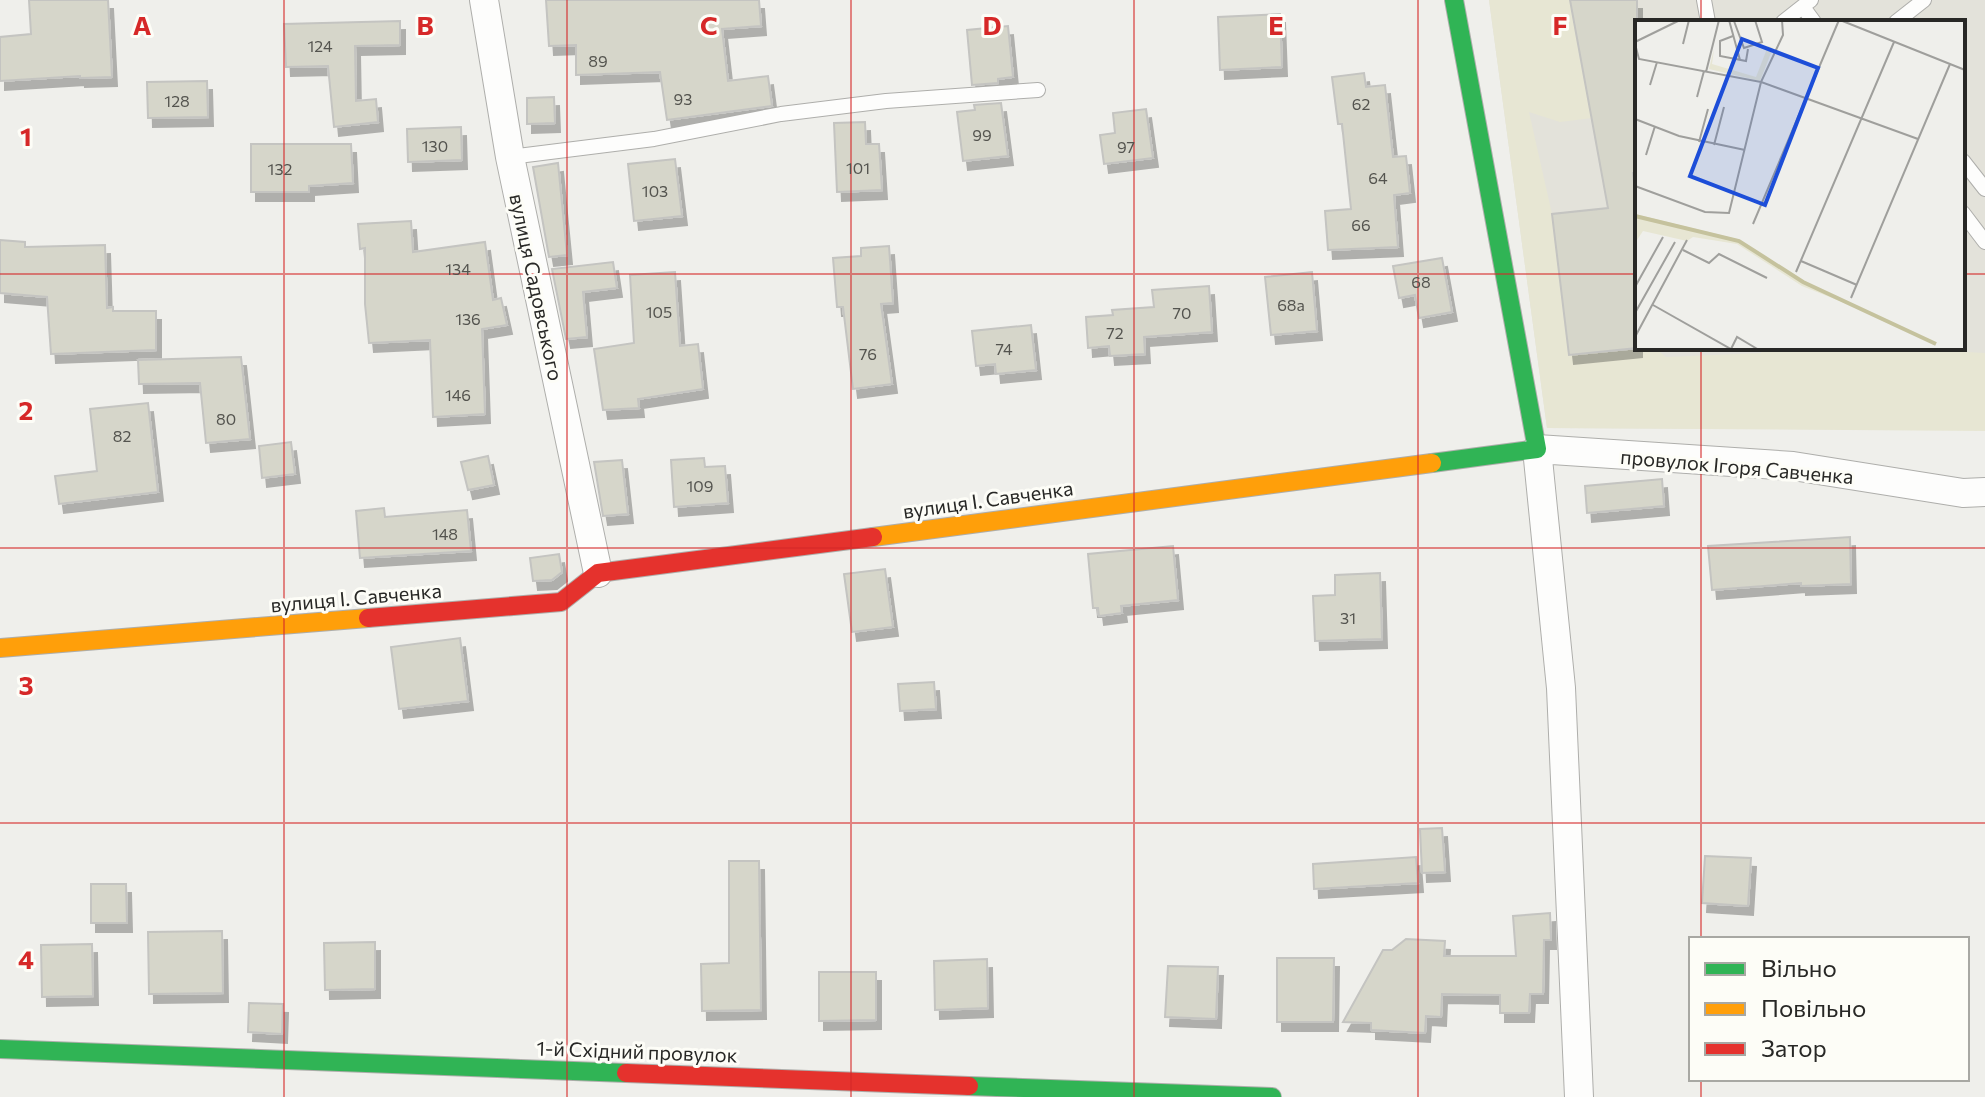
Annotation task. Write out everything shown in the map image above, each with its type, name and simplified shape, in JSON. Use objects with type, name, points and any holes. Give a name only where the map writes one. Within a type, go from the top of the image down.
[{"type":"street","name":"вулиця Садовського","points":[[484,0],[510,157],[598,573]]},
{"type":"street","points":[[1454,0],[1537,449],[1561,688],[1579,1097]]},
{"type":"street","name":"провулок Ігоря Савченка","points":[[1537,449],[1793,466],[1963,493],[1985,492]]},
{"type":"street","name":"вулиця І. Савченка","points":[[0,648],[561,602],[598,573],[1537,449]]},
{"type":"street","name":"1-й Східний провулок","points":[[0,1049],[1272,1097]]},
{"type":"lane","points":[[1704,0],[1708,20]]},
{"type":"lane","points":[[1899,20],[1924,0]]},
{"type":"lane","points":[[1786,20],[1807,4]]},
{"type":"lane","points":[[510,157],[654,139],[781,114],[886,101],[1038,90]]},
{"type":"lane","points":[[1965,164],[1985,189]]},
{"type":"lane","points":[[1965,216],[1985,242]]},
{"type":"shaded area","points":[[1489,0],[1985,0],[1985,430],[1547,428]]},
{"type":"green space","points":[[1489,0],[1570,0],[1592,118],[1560,122],[1529,112],[1552,214],[1569,355],[1635,350],[1657,350],[1666,357],[1761,353],[1761,350],[1985,353],[1985,431],[1547,428]]},
{"type":"building","points":[[29,0],[108,0],[112,77],[0,81],[0,37],[31,34]]},
{"type":"building","points":[[546,0],[759,0],[761,26],[722,29],[728,81],[768,76],[772,106],[667,120],[660,72],[576,75],[576,45],[549,46]]},
{"type":"building","points":[[1570,0],[1637,0],[1637,20],[1633,173],[1635,348],[1569,355],[1552,214],[1608,208]]},
{"type":"building","points":[[1280,14],[1282,67],[1220,70],[1218,17]]},
{"type":"building","points":[[400,21],[400,45],[355,46],[356,101],[376,99],[378,122],[334,127],[328,66],[286,67],[284,24]]},
{"type":"building","points":[[1008,26],[1013,77],[998,79],[998,83],[972,85],[967,30]]},
{"type":"building","points":[[1364,73],[1366,87],[1385,85],[1393,157],[1406,156],[1410,193],[1394,195],[1398,247],[1328,250],[1325,211],[1351,209],[1342,124],[1338,124],[1332,77]]},
{"type":"building","points":[[207,81],[208,117],[148,118],[147,82]]},
{"type":"building","points":[[554,97],[555,123],[527,124],[527,98]]},
{"type":"building","points":[[1001,103],[1008,156],[963,161],[957,112],[975,110],[974,105]]},
{"type":"building","points":[[1146,109],[1153,158],[1104,164],[1100,135],[1115,133],[1113,113]]},
{"type":"building","points":[[865,122],[866,144],[879,144],[882,190],[837,192],[834,123]]},
{"type":"building","points":[[461,127],[462,160],[408,162],[407,129]]},
{"type":"building","points":[[251,144],[351,144],[353,183],[309,186],[309,192],[251,192]]},
{"type":"building","points":[[675,159],[682,216],[634,221],[628,164]]},
{"type":"building","points":[[558,163],[567,255],[549,257],[533,167]]},
{"type":"building","points":[[411,221],[413,252],[485,242],[493,300],[501,298],[507,325],[482,329],[485,414],[433,417],[430,340],[369,343],[365,248],[360,249],[358,224]]},
{"type":"building","points":[[0,240],[25,242],[25,247],[105,245],[107,308],[113,307],[113,311],[156,311],[156,350],[51,354],[47,297],[0,293]]},
{"type":"building","points":[[889,246],[893,303],[881,304],[892,384],[853,389],[843,307],[837,307],[833,258],[861,256],[861,248]]},
{"type":"building","points":[[1442,258],[1452,312],[1419,318],[1415,295],[1399,298],[1393,266]]},
{"type":"building","points":[[613,262],[617,288],[583,292],[587,337],[566,339],[552,269]]},
{"type":"building","points":[[675,272],[680,346],[698,344],[703,389],[638,399],[639,408],[603,410],[594,349],[634,343],[630,275]]},
{"type":"building","points":[[1312,272],[1317,331],[1271,335],[1265,277]]},
{"type":"building","points":[[1209,286],[1212,332],[1144,337],[1145,354],[1110,356],[1109,346],[1088,348],[1086,317],[1113,315],[1112,310],[1154,307],[1152,290]]},
{"type":"building","points":[[1031,325],[1036,370],[996,374],[995,364],[976,366],[972,331]]},
{"type":"building","points":[[241,357],[250,439],[206,443],[200,383],[139,384],[138,360]]},
{"type":"building","points":[[148,403],[158,492],[59,504],[55,476],[97,471],[90,409]]},
{"type":"building","points":[[291,442],[295,474],[262,478],[259,446]]},
{"type":"building","points":[[488,456],[494,485],[468,490],[461,462]]},
{"type":"building","points":[[704,458],[705,467],[725,466],[728,503],[674,507],[671,460]]},
{"type":"building","points":[[622,460],[628,514],[603,516],[594,462]]},
{"type":"building","points":[[1662,479],[1664,506],[1587,513],[1585,486]]},
{"type":"building","points":[[384,508],[385,517],[467,510],[471,551],[360,558],[356,511]]},
{"type":"building","points":[[1850,537],[1851,584],[1801,586],[1801,583],[1712,590],[1708,546]]},
{"type":"building","points":[[1173,546],[1178,600],[1121,606],[1122,613],[1099,616],[1098,608],[1093,608],[1088,554]]},
{"type":"building","points":[[559,554],[562,572],[552,580],[533,581],[530,558]]},
{"type":"building","points":[[885,569],[893,627],[852,632],[844,574]]},
{"type":"building","points":[[1380,573],[1382,639],[1315,641],[1313,596],[1335,595],[1335,575]]},
{"type":"building","points":[[460,638],[468,701],[399,709],[391,647]]},
{"type":"building","points":[[934,682],[936,709],[900,711],[898,684]]},
{"type":"building","points":[[1442,828],[1445,872],[1422,873],[1420,829]]},
{"type":"building","points":[[1705,856],[1751,858],[1748,906],[1702,903]]},
{"type":"building","points":[[1416,857],[1418,883],[1314,889],[1313,864]]},
{"type":"building","points":[[729,861],[759,861],[761,1010],[702,1011],[701,964],[729,963]]},
{"type":"building","points":[[91,884],[126,884],[127,923],[91,923]]},
{"type":"building","points":[[1550,913],[1551,940],[1544,940],[1543,994],[1530,994],[1529,1013],[1500,1013],[1500,995],[1442,994],[1441,1017],[1426,1016],[1425,1033],[1371,1030],[1371,1023],[1343,1022],[1383,950],[1392,950],[1406,939],[1445,941],[1444,956],[1516,956],[1513,916]]},
{"type":"building","points":[[222,931],[223,993],[149,994],[148,932]]},
{"type":"building","points":[[375,942],[375,989],[325,990],[324,943]]},
{"type":"building","points":[[92,944],[93,996],[42,997],[41,945]]},
{"type":"building","points":[[1277,958],[1334,958],[1333,1022],[1277,1022]]},
{"type":"building","points":[[987,959],[988,1008],[935,1010],[934,961]]},
{"type":"building","points":[[1168,966],[1218,967],[1216,1019],[1165,1017]]},
{"type":"building","points":[[819,972],[876,972],[876,1020],[819,1021]]},
{"type":"building","points":[[249,1003],[283,1004],[282,1034],[248,1032]]},
{"type":"traffic: fast","points":[[1432,463],[1537,449],[1454,0]]},
{"type":"traffic: fast","points":[[0,1049],[626,1073]]},
{"type":"traffic: fast","points":[[969,1086],[1272,1097]]},
{"type":"traffic: slow","points":[[873,537],[1432,463]]},
{"type":"traffic: slow","points":[[0,648],[368,618]]},
{"type":"traffic: jam","points":[[368,618],[561,602],[598,573],[873,537]]},
{"type":"traffic: jam","points":[[626,1073],[969,1086]]}]
